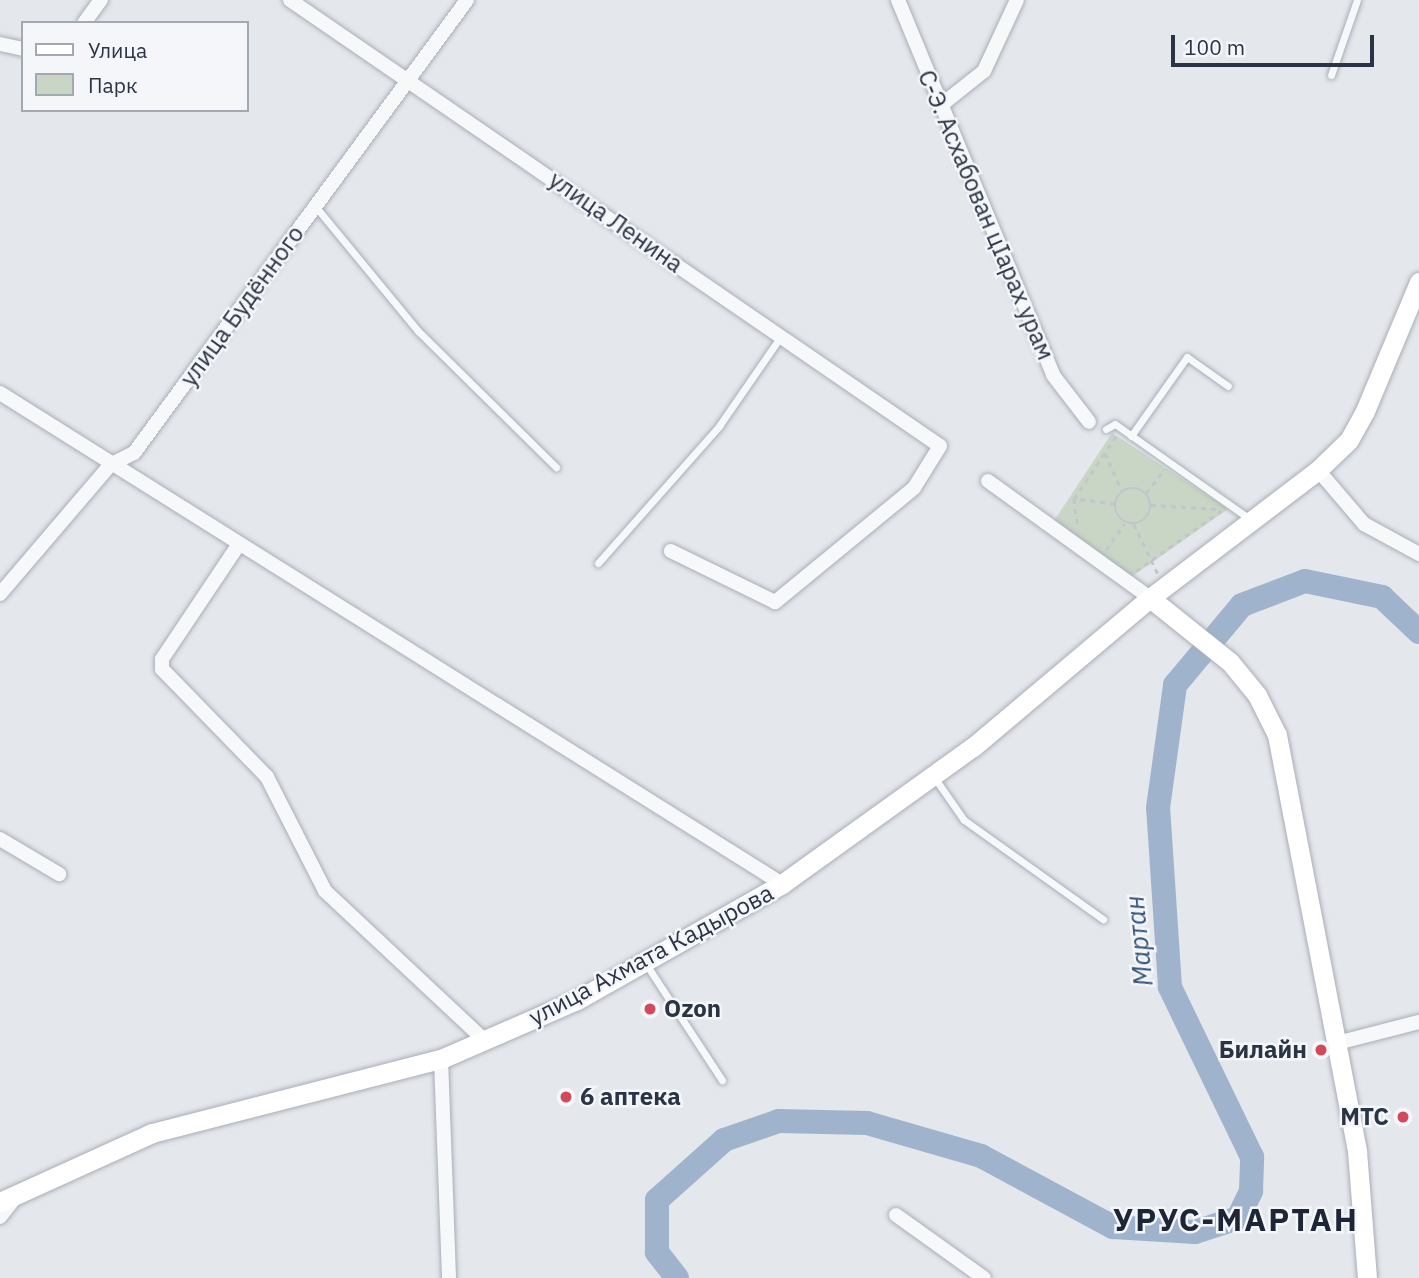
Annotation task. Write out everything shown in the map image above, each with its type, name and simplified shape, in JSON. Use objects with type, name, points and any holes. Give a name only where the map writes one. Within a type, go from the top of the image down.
[{"type":"main road","name":"улица Ахмата Кадырова","points":[[7,1200],[152,1133],[441,1059],[645,961],[782,884],[933,776],[1150,598],[1318,470],[1349,440],[1365,411],[1419,282]]},
{"type":"main road","points":[[1150,598],[1230,662],[1258,695],[1277,736],[1357,1151],[1367,1278]]},
{"type":"street","points":[[85,21],[101,0]]},
{"type":"street","name":"улица Ленина","points":[[290,0],[409,79],[940,446],[914,488],[775,602],[671,551]]},
{"type":"street","name":"улица Будённого","points":[[0,594],[110,465],[134,453],[467,0]]},
{"type":"street","name":"С-Э. Асхабован цIарах урам","points":[[898,0],[1053,375],[1089,422]]},
{"type":"street","points":[[940,106],[984,71],[1017,0]]},
{"type":"street","points":[[0,44],[21,49]]},
{"type":"street","points":[[0,393],[237,547],[782,884]]},
{"type":"street","points":[[1318,470],[1364,524],[1419,554]]},
{"type":"street","points":[[988,481],[1150,598]]},
{"type":"street","points":[[237,547],[162,659],[162,669],[267,778],[325,891],[484,1040]]},
{"type":"street","points":[[0,839],[59,874]]},
{"type":"street","points":[[1336,1043],[1419,1022]]},
{"type":"street","points":[[441,1059],[449,1278]]},
{"type":"street","points":[[0,1217],[7,1200]]},
{"type":"street","points":[[896,1215],[984,1278]]},
{"type":"lane","points":[[1331,75],[1357,0]]},
{"type":"lane","points":[[315,206],[418,331],[556,467]]},
{"type":"lane","points":[[598,563],[719,426],[781,336]]},
{"type":"lane","points":[[1130,438],[1187,356],[1228,386]]},
{"type":"lane","points":[[1106,429],[1115,424],[1130,438],[1252,520]]},
{"type":"lane","points":[[933,776],[964,820],[1103,919]]},
{"type":"lane","points":[[645,961],[722,1080]]},
{"type":"path","points":[[1115,504],[1074,499],[1118,433],[1130,438]]},
{"type":"path","points":[[1104,451],[1122,491]]},
{"type":"path","points":[[1156,460],[1166,467]]},
{"type":"path","points":[[1122,491],[1141,489],[1151,505],[1148,517],[1134,524],[1125,523]]},
{"type":"path","points":[[1115,504],[1122,491]]},
{"type":"path","points":[[1115,504],[1125,523]]},
{"type":"path","points":[[1134,524],[1150,563],[1223,509],[1151,505]]},
{"type":"path","points":[[1102,555],[1125,523]]},
{"type":"green space","points":[[1112,433],[1228,509],[1127,580],[1052,524]]},
{"type":"waterway","name":"Мартан","points":[[677,1278],[657,1252],[657,1200],[724,1140],[779,1121],[867,1123],[981,1156],[1113,1227],[1195,1232],[1238,1218],[1251,1191],[1252,1157],[1170,987],[1158,808],[1175,685],[1242,605],[1305,581],[1382,597],[1419,632]]},
{"type":"place","name":"Ozon","points":[[650,1009]]},
{"type":"place","name":"Билайн","points":[[1321,1050]]},
{"type":"place","name":"6 аптека","points":[[566,1097]]},
{"type":"place","name":"МТС","points":[[1403,1117]]},
{"type":"district","name":"УРУС-МАРТАН","points":[[1236,1219]]}]
